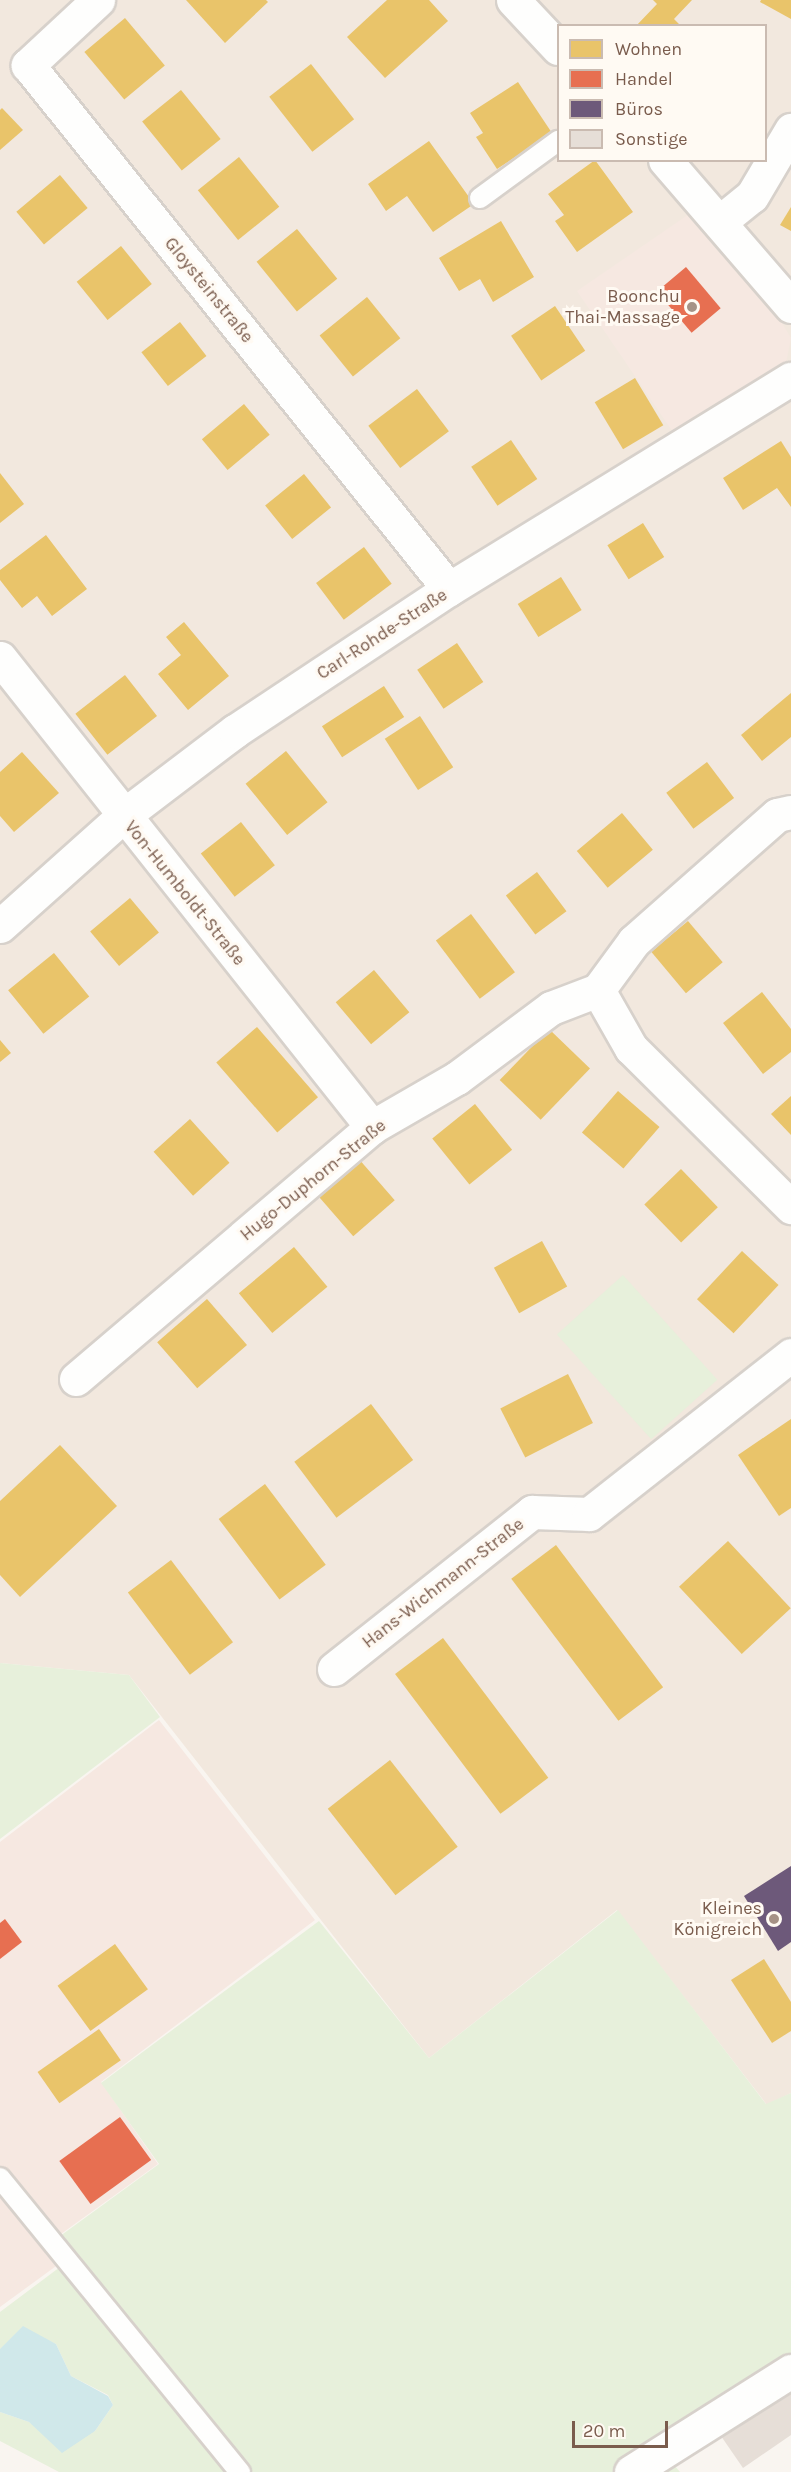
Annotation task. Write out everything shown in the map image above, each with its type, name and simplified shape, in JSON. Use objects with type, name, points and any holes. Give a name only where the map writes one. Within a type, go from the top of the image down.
[{"type":"street","name":"Gloysteinstraße","points":[[98,0],[28,65],[449,589]]},
{"type":"street","points":[[513,0],[557,47]]},
{"type":"street","points":[[722,220],[752,196],[791,130]]},
{"type":"street","points":[[667,162],[722,220],[791,306]]},
{"type":"street","name":"Carl-Rohde-Straße","points":[[0,926],[123,816],[236,731],[449,589],[791,378]]},
{"type":"street","name":"Von-Humboldt-Straße","points":[[0,658],[123,816],[372,1127]]},
{"type":"street","points":[[791,812],[777,815],[634,941],[598,990],[631,1048],[791,1207]]},
{"type":"street","name":"Hugo-Duphorn-Straße","points":[[76,1379],[372,1127],[457,1078],[551,1008],[598,990]]},
{"type":"street","name":"Hans-Wichmann-Straße","points":[[334,1669],[532,1512],[589,1514],[791,1355]]},
{"type":"street","points":[[632,2472],[791,2371]]},
{"type":"lane","points":[[480,198],[557,142]]},
{"type":"lane","points":[[0,2178],[240,2472]]},
{"type":"shaded area","points":[[0,0],[791,0],[791,2093],[767,2105],[617,1910],[429,2058],[129,1675],[0,1663]]},
{"type":"shaded area","points":[[695,210],[768,300],[791,338],[785,368],[675,435],[577,291]]},
{"type":"shaded area","points":[[159,1720],[315,1920],[101,2082],[158,2164],[54,2239],[63,2261],[0,2307],[0,1842]]},
{"type":"green space","points":[[623,1275],[717,1380],[651,1439],[557,1335]]},
{"type":"green space","points":[[0,1663],[129,1675],[160,1717],[0,1839]]},
{"type":"green space","points":[[618,1910],[766,2104],[791,2093],[791,2372],[663,2452],[680,2472],[59,2472],[0,2441],[0,2412],[29,2422],[55,2441],[95,2431],[113,2405],[108,2395],[71,2376],[56,2344],[43,2338],[0,2349],[0,2312],[68,2261],[56,2239],[159,2164],[101,2083],[319,1921],[429,2058]]},
{"type":"water","points":[[23,2326],[56,2344],[71,2376],[108,2396],[113,2405],[95,2431],[62,2453],[29,2422],[0,2412],[0,2349]]},
{"type":"building: Wohnen","points":[[186,0],[266,0],[268,2],[225,43]]},
{"type":"building: Wohnen","points":[[387,0],[429,0],[448,21],[385,78],[347,37]]},
{"type":"building: Wohnen","points":[[653,0],[692,0],[674,19],[679,24],[638,24],[657,4]]},
{"type":"building: Wohnen","points":[[761,0],[791,0],[791,19],[760,2]]},
{"type":"building: Wohnen","points":[[125,18],[165,65],[124,100],[84,52]]},
{"type":"building: Wohnen","points":[[311,64],[354,119],[312,152],[269,97]]},
{"type":"building: Wohnen","points":[[518,82],[552,133],[497,169],[476,137],[483,133],[470,113]]},
{"type":"building: Wohnen","points":[[181,90],[221,139],[182,170],[142,121]]},
{"type":"building: Wohnen","points":[[2,108],[23,130],[0,150],[0,110]]},
{"type":"building: Wohnen","points":[[429,141],[474,204],[433,232],[407,196],[386,211],[368,184]]},
{"type":"building: Wohnen","points":[[239,157],[279,207],[238,240],[198,190]]},
{"type":"building: Wohnen","points":[[592,162],[596,162],[633,212],[577,252],[555,221],[564,215],[548,194]]},
{"type":"building: Wohnen","points":[[60,175],[88,208],[44,245],[16,212]]},
{"type":"building: Wohnen","points":[[791,207],[791,231],[780,225]]},
{"type":"building: Wohnen","points":[[501,221],[534,277],[493,302],[480,279],[459,291],[439,258]]},
{"type":"building: Wohnen","points":[[297,229],[337,279],[297,311],[257,262]]},
{"type":"building: Wohnen","points":[[121,246],[152,284],[108,320],[77,282]]},
{"type":"building: Wohnen","points":[[367,297],[400,338],[353,377],[320,335]]},
{"type":"building: Wohnen","points":[[555,306],[585,351],[541,380],[511,336]]},
{"type":"building: Wohnen","points":[[180,322],[206,356],[168,386],[141,352]]},
{"type":"building: Wohnen","points":[[635,378],[663,425],[623,449],[595,402]]},
{"type":"building: Wohnen","points":[[417,389],[449,431],[400,468],[368,426]]},
{"type":"building: Wohnen","points":[[244,404],[270,435],[228,470],[202,439]]},
{"type":"building: Wohnen","points":[[511,440],[537,479],[497,506],[471,467]]},
{"type":"building: Wohnen","points":[[781,441],[791,457],[791,507],[777,488],[743,510],[723,478]]},
{"type":"building: Wohnen","points":[[0,473],[24,504],[0,523]]},
{"type":"building: Wohnen","points":[[304,474],[331,507],[292,539],[265,505]]},
{"type":"building: Wohnen","points":[[643,523],[664,557],[629,579],[607,545]]},
{"type":"building: Wohnen","points":[[46,535],[87,589],[52,616],[37,596],[22,608],[0,580],[0,570]]},
{"type":"building: Wohnen","points":[[364,547],[392,584],[344,620],[316,583]]},
{"type":"building: Wohnen","points":[[561,577],[582,610],[538,637],[518,604]]},
{"type":"building: Wohnen","points":[[184,622],[229,676],[188,710],[158,674],[181,655],[166,637]]},
{"type":"building: Wohnen","points":[[457,643],[483,682],[443,709],[417,670]]},
{"type":"building: Wohnen","points":[[125,675],[157,716],[107,755],[75,714]]},
{"type":"building: Wohnen","points":[[384,686],[404,717],[342,757],[322,726]]},
{"type":"building: Wohnen","points":[[791,693],[791,737],[762,761],[741,735]]},
{"type":"building: Wohnen","points":[[420,716],[453,767],[418,790],[385,739]]},
{"type":"building: Wohnen","points":[[286,751],[328,802],[287,835],[246,784]]},
{"type":"building: Wohnen","points":[[22,752],[59,793],[14,832],[0,816],[0,772]]},
{"type":"building: Wohnen","points":[[707,762],[734,798],[693,829],[666,793]]},
{"type":"building: Wohnen","points":[[622,813],[653,850],[608,888],[577,851]]},
{"type":"building: Wohnen","points":[[241,822],[275,865],[235,897],[201,853]]},
{"type":"building: Wohnen","points":[[537,872],[566,911],[535,935],[506,895]]},
{"type":"building: Wohnen","points":[[130,898],[159,932],[119,966],[90,931]]},
{"type":"building: Wohnen","points":[[471,914],[515,972],[480,999],[436,940]]},
{"type":"building: Wohnen","points":[[688,921],[723,962],[686,993],[651,952]]},
{"type":"building: Wohnen","points":[[54,953],[89,997],[43,1034],[8,990]]},
{"type":"building: Wohnen","points":[[374,970],[409,1012],[371,1044],[336,1002]]},
{"type":"building: Wohnen","points":[[762,992],[791,1029],[791,1052],[763,1074],[723,1023]]},
{"type":"building: Wohnen","points":[[257,1027],[318,1097],[277,1133],[216,1062]]},
{"type":"building: Wohnen","points":[[549,1029],[590,1069],[541,1120],[500,1080]]},
{"type":"building: Wohnen","points":[[0,1040],[11,1053],[0,1062]]},
{"type":"building: Wohnen","points":[[618,1091],[660,1127],[623,1169],[582,1133]]},
{"type":"building: Wohnen","points":[[791,1096],[791,1135],[771,1114]]},
{"type":"building: Wohnen","points":[[475,1104],[512,1150],[469,1184],[432,1139]]},
{"type":"building: Wohnen","points":[[190,1119],[229,1163],[193,1196],[154,1152]]},
{"type":"building: Wohnen","points":[[358,1158],[395,1200],[353,1236],[316,1194]]},
{"type":"building: Wohnen","points":[[681,1169],[718,1207],[681,1243],[644,1204]]},
{"type":"building: Wohnen","points":[[542,1241],[567,1286],[519,1313],[494,1268]]},
{"type":"building: Wohnen","points":[[294,1247],[327,1287],[272,1333],[239,1293]]},
{"type":"building: Wohnen","points":[[742,1251],[779,1285],[734,1333],[697,1299]]},
{"type":"building: Wohnen","points":[[207,1299],[247,1345],[197,1388],[157,1342]]},
{"type":"building: Wohnen","points":[[568,1374],[593,1423],[525,1458],[500,1409]]},
{"type":"building: Wohnen","points":[[371,1404],[413,1460],[336,1518],[294,1462]]},
{"type":"building: Wohnen","points":[[791,1419],[791,1508],[779,1516],[738,1455]]},
{"type":"building: Wohnen","points":[[60,1445],[117,1506],[20,1597],[0,1575],[0,1501]]},
{"type":"building: Wohnen","points":[[265,1484],[326,1565],[279,1600],[219,1519]]},
{"type":"building: Wohnen","points":[[728,1541],[791,1608],[742,1654],[679,1587]]},
{"type":"building: Wohnen","points":[[556,1545],[663,1687],[618,1721],[511,1579]]},
{"type":"building: Wohnen","points":[[171,1560],[233,1642],[190,1675],[128,1592]]},
{"type":"building: Wohnen","points":[[443,1638],[548,1778],[500,1814],[395,1674]]},
{"type":"building: Wohnen","points":[[390,1760],[458,1847],[395,1895],[328,1809]]},
{"type":"building: Wohnen","points":[[115,1944],[148,1989],[90,2031],[58,1986]]},
{"type":"building: Wohnen","points":[[764,1959],[791,2002],[791,2031],[772,2043],[731,1980]]},
{"type":"building: Wohnen","points":[[99,2029],[121,2060],[59,2103],[38,2072]]},
{"type":"building: Handel","points":[[686,267],[721,308],[692,333],[657,291]]},
{"type":"building: Handel","points":[[5,1919],[22,1942],[0,1959],[0,1923]]},
{"type":"building: Handel","points":[[120,2117],[151,2160],[90,2204],[59,2161]]},
{"type":"building: Büros","name":"Kleines Königreich","points":[[791,1866],[791,1942],[778,1951],[744,1896]]},
{"type":"building: Sonstige","points":[[791,2390],[791,2435],[743,2468],[721,2436]]},
{"type":"place","name":"Boonchu Thai-Massage","points":[[692,307]]},
{"type":"place","name":"Kleines Königreich","points":[[774,1919]]}]
